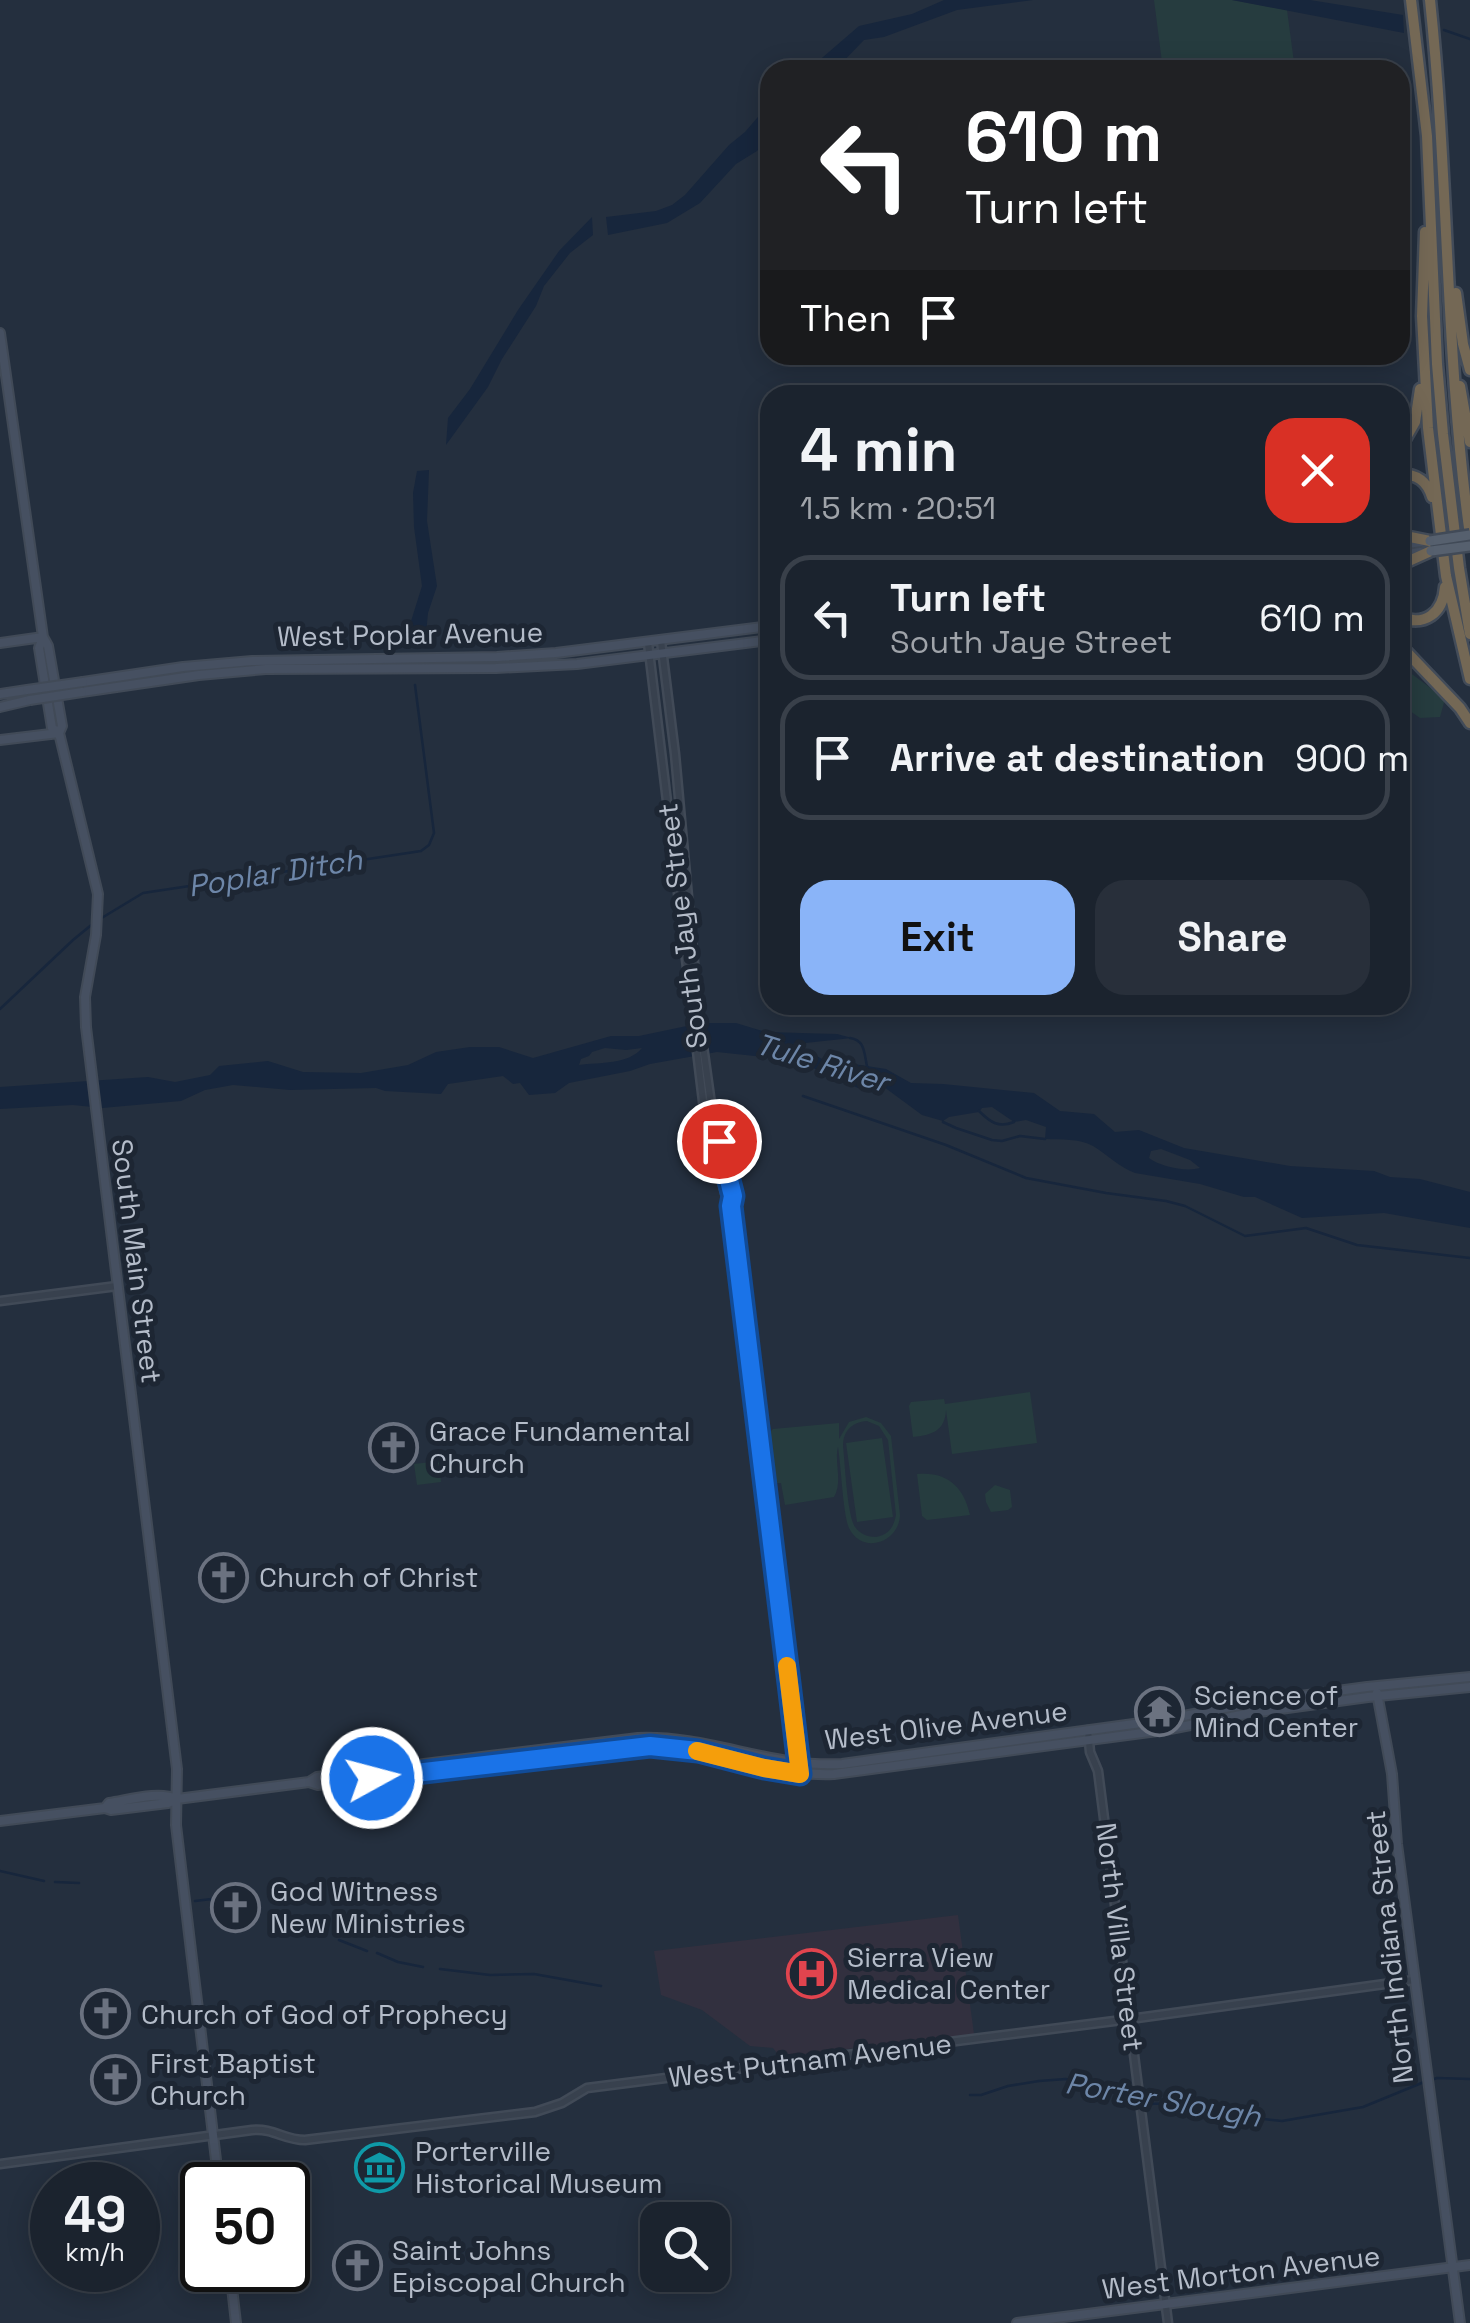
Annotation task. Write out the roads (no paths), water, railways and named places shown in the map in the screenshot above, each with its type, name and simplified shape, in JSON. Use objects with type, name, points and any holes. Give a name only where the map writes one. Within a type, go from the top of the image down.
[{"type":"highway","points":[[1410,0],[1425,118],[1443,434],[1470,634]]},
{"type":"highway","points":[[1430,0],[1443,150],[1457,424],[1470,535]]},
{"type":"highway","points":[[1410,433],[1418,411],[1429,176]]},
{"type":"highway","points":[[1448,252],[1470,370]]},
{"type":"highway","points":[[1451,331],[1470,442]]},
{"type":"highway","points":[[1422,338],[1436,508],[1446,576],[1470,680]]},
{"type":"highway","points":[[1410,474],[1423,480],[1436,508]]},
{"type":"highway","points":[[1410,538],[1431,546]]},
{"type":"highway","points":[[1410,558],[1431,546]]},
{"type":"highway","points":[[1410,620],[1434,615],[1444,598],[1446,576]]},
{"type":"highway","points":[[1410,655],[1470,723]]},
{"type":"main road","name":"South Main Street","points":[[0,332],[43,636],[62,726],[59,734],[96,883],[96,935],[85,997],[91,1072],[177,1769],[176,1825],[216,2162]]},
{"type":"main road","points":[[1410,552],[1470,535]]},
{"type":"main road","points":[[1410,545],[1470,546]]},
{"type":"main road","name":"West Poplar Avenue","points":[[29,695],[230,662],[513,656],[760,627]]},
{"type":"main road","points":[[0,644],[43,636]]},
{"type":"main road","name":"West Poplar Avenue","points":[[82,687],[245,670],[531,667],[760,641]]},
{"type":"main road","points":[[1,693],[29,695]]},
{"type":"main road","points":[[0,706],[29,695]]},
{"type":"main road","points":[[0,740],[59,734]]},
{"type":"main road","name":"West Olive Avenue","points":[[0,1821],[628,1747],[698,1751],[800,1774],[849,1773],[1088,1736],[1244,1704],[1470,1677]]},
{"type":"main road","name":"West Olive Avenue","points":[[1377,1691],[1470,1687]]},
{"type":"main road","name":"North Indiana Street","points":[[1377,1691],[1392,1774],[1396,1844],[1460,2323]]},
{"type":"main road","name":"West Olive Avenue","points":[[310,1782],[317,1777],[630,1738],[698,1741],[766,1758],[842,1764],[1088,1736]]},
{"type":"main road","points":[[536,1758],[557,1748]]},
{"type":"main road","points":[[849,1773],[888,1763],[897,1756]]},
{"type":"main road","name":"West Morton Avenue","points":[[1018,2323],[1470,2265]]},
{"type":"main road","points":[[232,2292],[236,2323]]},
{"type":"street","name":"South Jaye Street","points":[[661,641],[675,754],[695,1016]]},
{"type":"street","name":"South Jaye Street","points":[[648,642],[703,1073],[705,1118],[731,1206],[800,1774]]},
{"type":"street","points":[[0,1301],[118,1286]]},
{"type":"street","name":"North Villa Street","points":[[1088,1736],[1098,1771],[1168,2323]]},
{"type":"street","name":"West Putnam Avenue","points":[[0,2164],[266,2129],[287,2138],[306,2140],[506,2116],[548,2109],[587,2088],[1414,1980]]},
{"type":"water","points":[[944,0],[1033,0],[957,10],[884,37],[864,40],[845,60],[820,60],[859,26],[912,14]]},
{"type":"water","points":[[1232,0],[1310,0],[1403,15],[1404,33]]},
{"type":"water","points":[[760,115],[760,147],[736,164],[700,203],[667,223],[608,235],[606,217],[656,211],[672,205]]},
{"type":"water","points":[[592,217],[593,235],[570,253],[544,286],[488,387],[446,445],[448,418],[559,251]]},
{"type":"water","points":[[429,470],[427,521],[437,586],[426,634],[407,634],[422,586],[413,493],[417,471]]},
{"type":"water","name":"Tule River","points":[[701,1023],[736,1023],[766,1032],[837,1034],[852,1038],[805,1043],[803,1048],[822,1059],[886,1069],[911,1083],[1034,1093],[1060,1111],[1094,1114],[1115,1132],[1139,1130],[1184,1148],[1290,1166],[1374,1171],[1470,1192],[1470,1228],[1384,1213],[1302,1218],[1255,1197],[1135,1173],[1088,1143],[1045,1139],[1046,1127],[1026,1120],[1014,1122],[992,1107],[943,1121],[922,1115],[884,1087],[858,1088],[783,1059],[717,1052],[569,1083],[555,1093],[529,1095],[520,1083],[513,1084],[503,1076],[448,1084],[441,1094],[376,1088],[290,1090],[233,1085],[205,1090],[181,1101],[102,1108],[73,1105],[0,1109],[0,1087],[148,1077],[175,1082],[210,1075],[219,1066],[268,1061],[303,1072],[361,1073],[408,1065],[436,1052],[470,1047],[499,1047],[533,1058],[611,1036],[639,1036]],"holes":[[[605,1048],[626,1050],[642,1048],[621,1060],[579,1065],[581,1059]],[[1161,1149],[1190,1160],[1200,1168],[1174,1168],[1149,1158],[1151,1151]]]},
{"type":"waterway","name":"Poplar Ditch","points":[[1444,30],[1470,39]]},
{"type":"waterway","name":"Poplar Ditch","points":[[0,1009],[95,922],[143,893],[421,851],[429,845],[434,833],[415,685]]},
{"type":"waterway","name":"Tule River","points":[[850,1038],[861,1044],[867,1066]]},
{"type":"waterway","points":[[803,1096],[946,1145],[1026,1178],[1185,1206],[1245,1236],[1306,1228],[1357,1245],[1470,1258]]},
{"type":"waterway","points":[[979,1111],[995,1123],[1014,1122]]},
{"type":"waterway","points":[[943,1122],[992,1140],[1020,1136],[1045,1139]]},
{"type":"waterway","name":"Porter Slough","points":[[0,1871],[44,1881]]},
{"type":"waterway","name":"Porter Slough","points":[[55,1882],[79,1883]]},
{"type":"waterway","name":"Porter Slough","points":[[195,1901],[228,1897]]},
{"type":"waterway","name":"Porter Slough","points":[[339,1940],[367,1951]]},
{"type":"waterway","name":"Porter Slough","points":[[377,1953],[423,1967]]},
{"type":"waterway","name":"Porter Slough","points":[[440,1969],[490,1975],[534,1974],[601,1986]]},
{"type":"waterway","name":"Porter Slough","points":[[970,2095],[1066,2079],[1147,2104],[1219,2106],[1282,2121],[1363,2107],[1424,2082]]},
{"type":"waterway","name":"Porter Slough","points":[[1431,2080],[1470,2079]]},
{"type":"place","name":"Grace Fundamental Church","points":[[394,1447]]},
{"type":"place","name":"Church of Christ","points":[[224,1577]]},
{"type":"place","name":"Science of Mind Center","points":[[1159,1711]]},
{"type":"place","name":"God Witness New Ministries","points":[[235,1907]]},
{"type":"place","name":"Sierra View Medical Center","points":[[812,1973]]},
{"type":"place","name":"Church of God of Prophecy","points":[[106,2014]]},
{"type":"place","name":"First Baptist Church","points":[[115,2079]]},
{"type":"place","name":"Porterville Historical Museum","points":[[380,2167]]},
{"type":"place","name":"Saint Johns Episcopal Church","points":[[357,2266]]}]
